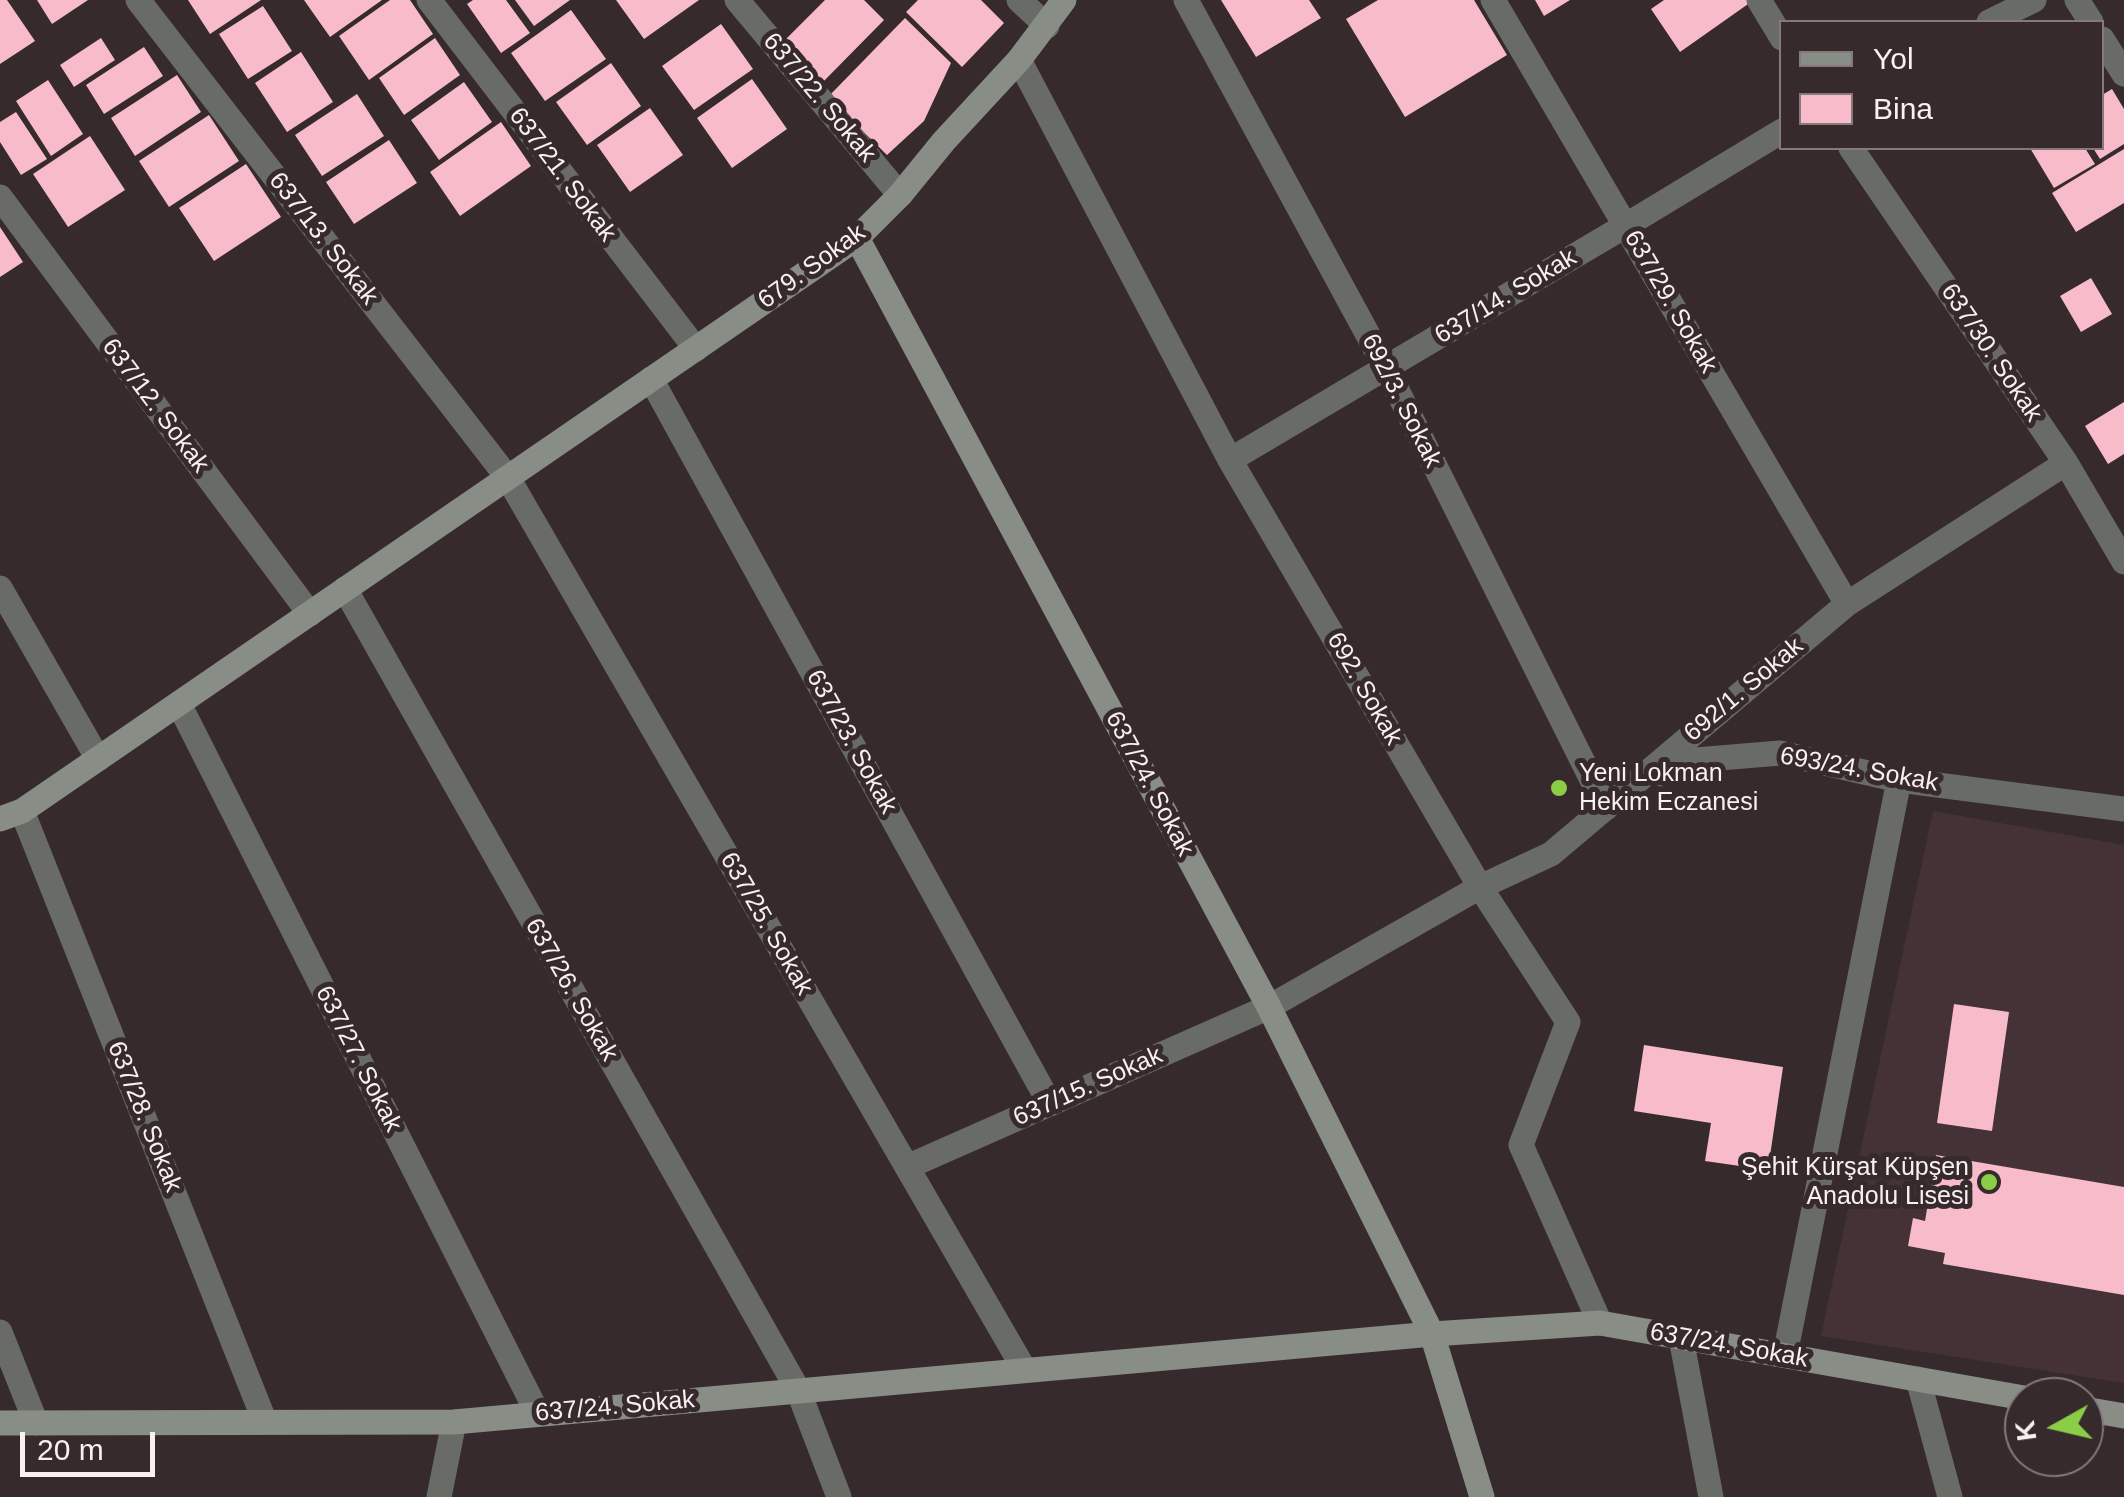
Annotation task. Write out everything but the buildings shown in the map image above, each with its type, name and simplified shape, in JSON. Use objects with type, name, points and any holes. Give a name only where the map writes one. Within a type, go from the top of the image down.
[{"type":"street","name":"637/13. Sokak","points":[[138,0],[508,478]]},
{"type":"street","name":"637/21. Sokak","points":[[429,0],[696,349]]},
{"type":"street","name":"637/22. Sokak","points":[[738,0],[900,196]]},
{"type":"street","points":[[1019,0],[1046,26]]},
{"type":"street","name":"679. Sokak","points":[[11,815],[98,760],[857,238],[900,196],[1019,60],[1064,0]]},
{"type":"street","name":"692/3. Sokak","points":[[1186,0],[1386,368],[1606,808]]},
{"type":"street","name":"637/29. Sokak","points":[[1493,0],[1847,604]]},
{"type":"street","points":[[1759,0],[1779,33]]},
{"type":"street","points":[[1993,20],[2034,0]]},
{"type":"street","points":[[2104,42],[2124,74]]},
{"type":"street","name":"692. Sokak","points":[[1019,60],[1230,460],[1480,886],[1568,1022],[1522,1145],[1600,1323]]},
{"type":"street","name":"637/14. Sokak","points":[[1230,460],[1779,133]]},
{"type":"street","name":"637/30. Sokak","points":[[1852,150],[2066,462],[2124,562]]},
{"type":"street","name":"637/12. Sokak","points":[[0,198],[310,614]]},
{"type":"street","name":"637/24. Sokak","points":[[857,238],[1269,1006],[1432,1334],[1482,1497]]},
{"type":"street","name":"637/23. Sokak","points":[[652,380],[1050,1104]]},
{"type":"street","name":"692/1. Sokak","points":[[1269,1006],[1480,886],[1550,854],[1847,604],[2066,462]]},
{"type":"street","name":"637/25. Sokak","points":[[508,478],[1024,1369]]},
{"type":"street","points":[[0,588],[98,760]]},
{"type":"street","name":"637/26. Sokak","points":[[345,590],[798,1390],[839,1497]]},
{"type":"street","name":"637/27. Sokak","points":[[178,704],[538,1414]]},
{"type":"street","name":"693/24. Sokak","points":[[1606,808],[1683,761],[1780,753],[1899,780],[2124,810]]},
{"type":"street","points":[[1785,1355],[1899,780]]},
{"type":"street","name":"637/28. Sokak","points":[[11,815],[265,1422]]},
{"type":"street","name":"637/15. Sokak","points":[[906,1167],[1269,1006]]},
{"type":"street","name":"637/24. Sokak","points":[[0,1423],[454,1422],[1024,1369],[1600,1323],[2004,1394]]},
{"type":"street","points":[[0,1332],[36,1423]]},
{"type":"street","points":[[1681,1338],[1710,1497]]},
{"type":"street","points":[[1918,1379],[1950,1497]]},
{"type":"street","points":[[439,1497],[454,1422]]},
{"type":"shaded area","name":"Şehit Kürşat Küpşen Anadolu Lisesi","points":[[1933,811],[2124,845],[2124,1383],[1821,1336]]},
{"type":"place","name":"Yeni Lokman Hekim Eczanesi","points":[[1559,788]]},
{"type":"place","name":"Şehit Kürşat Küpşen Anadolu Lisesi","points":[[1989,1182]]}]
